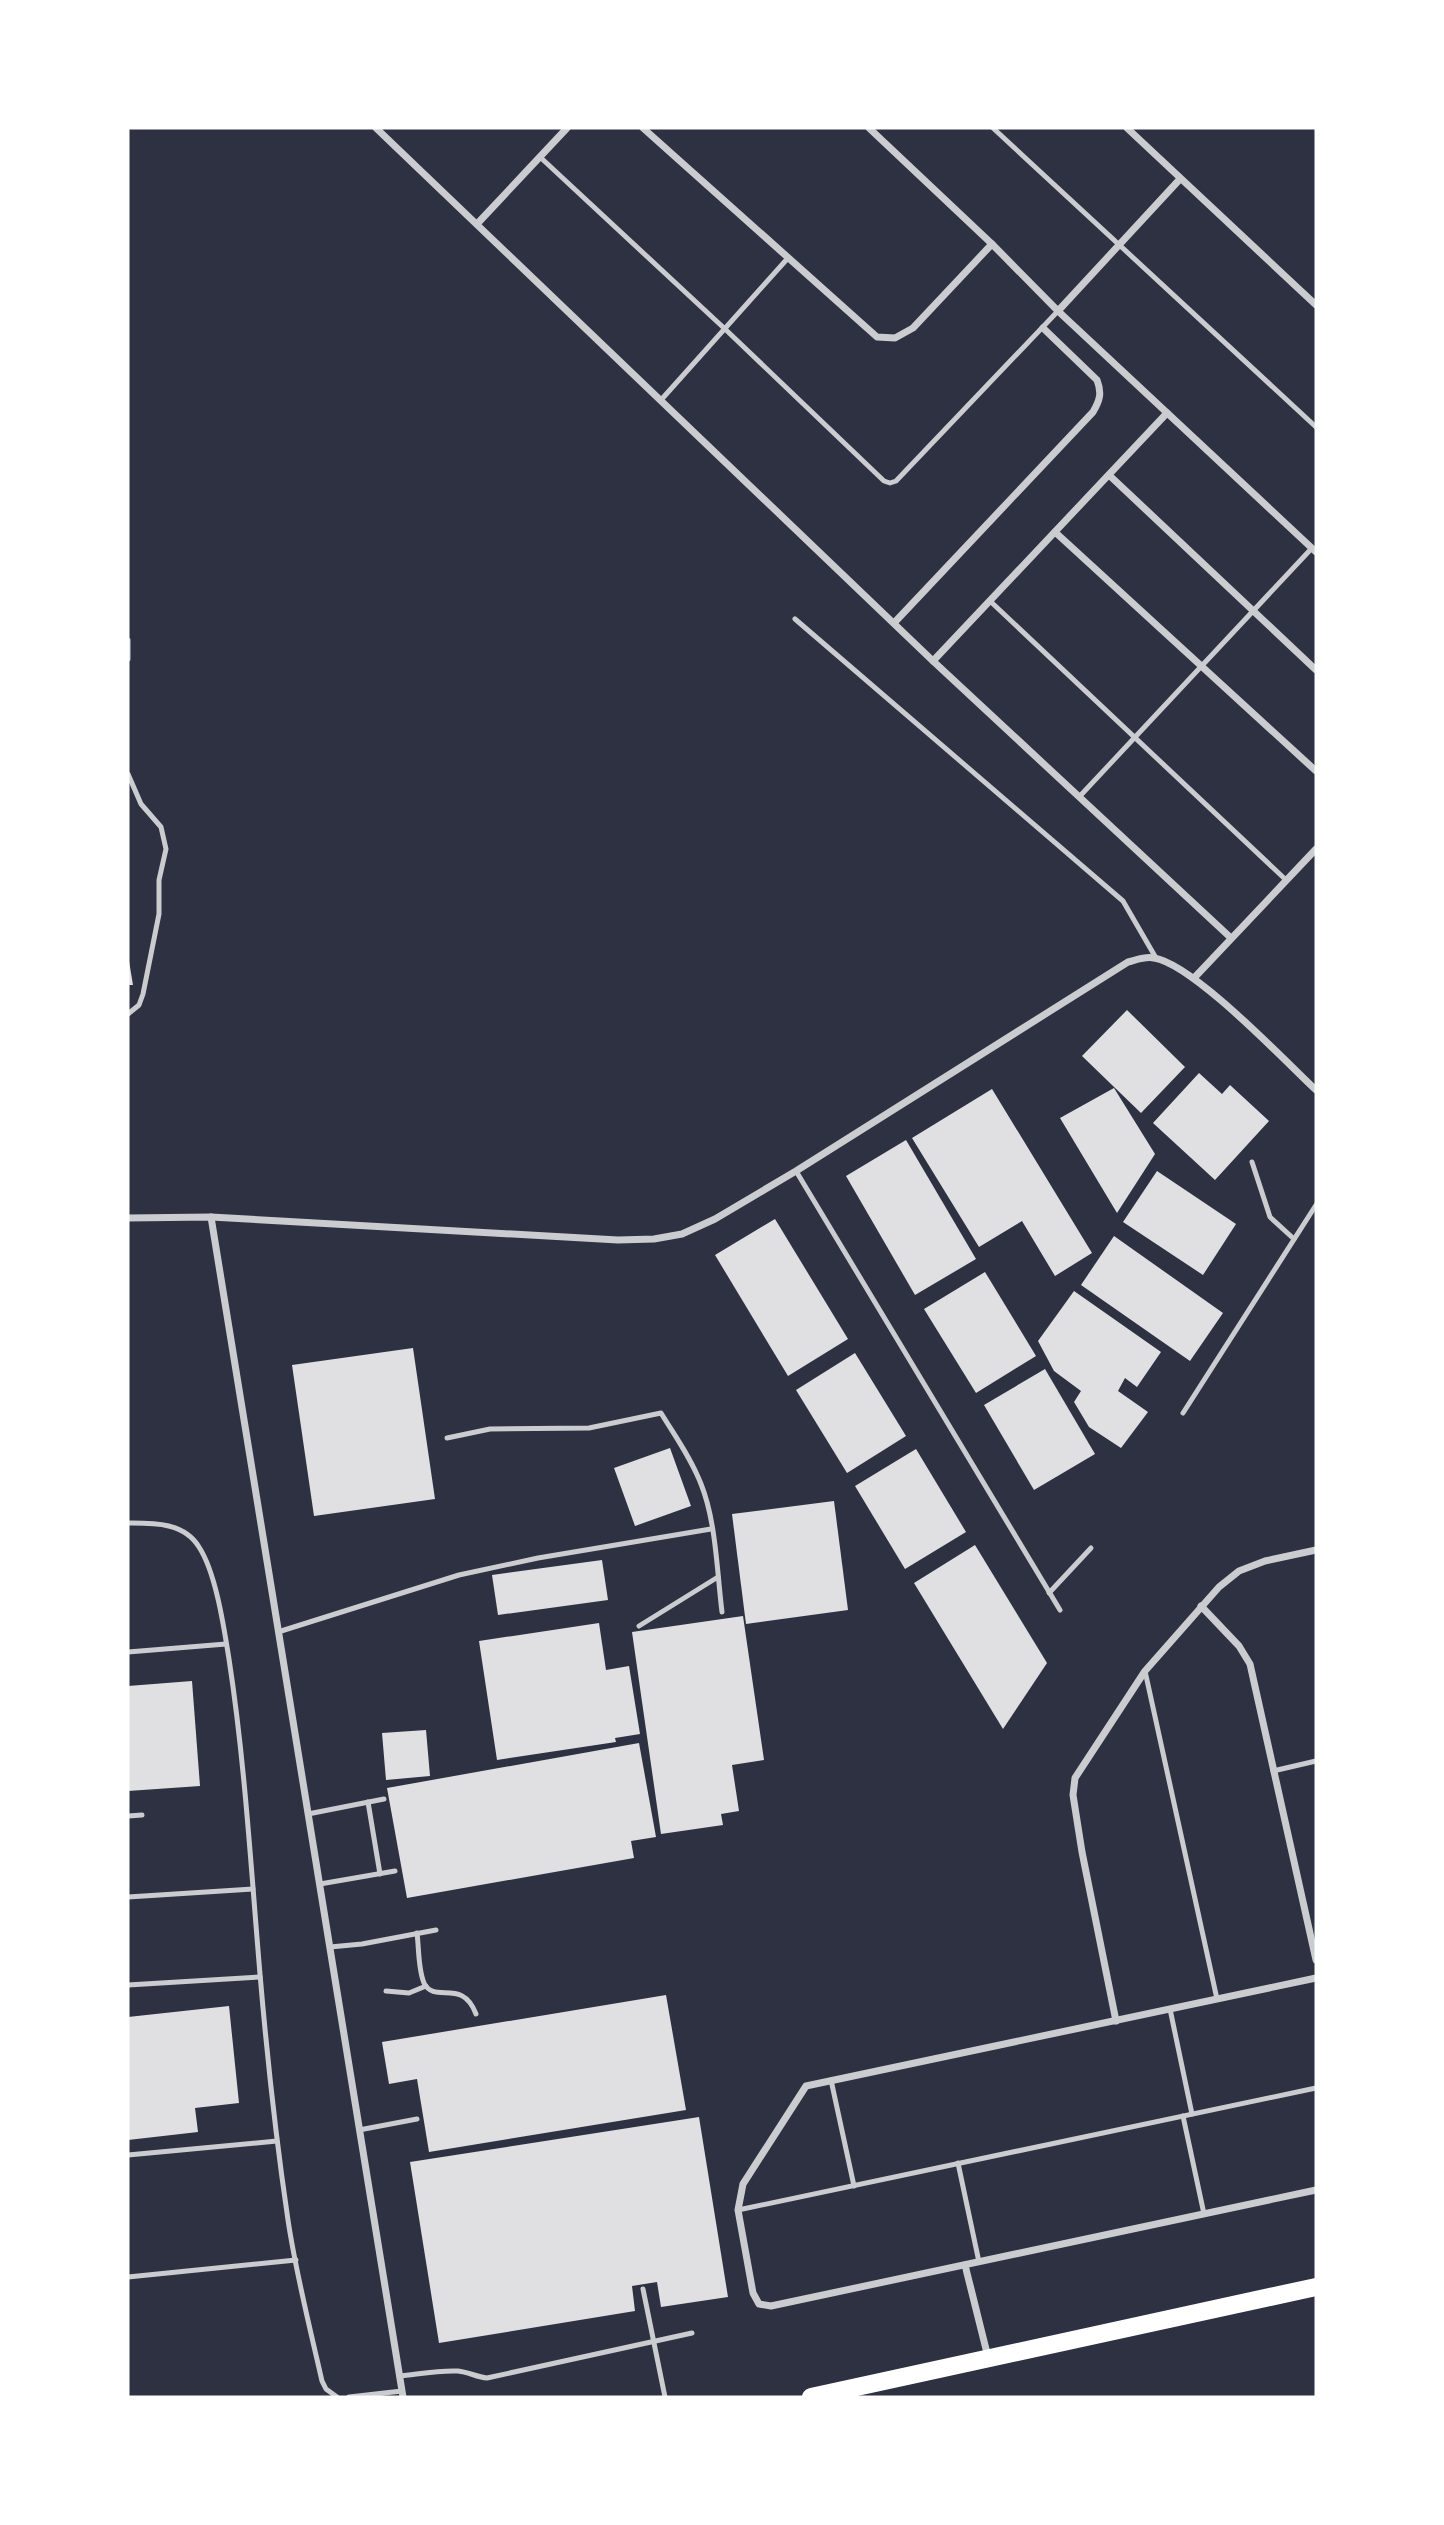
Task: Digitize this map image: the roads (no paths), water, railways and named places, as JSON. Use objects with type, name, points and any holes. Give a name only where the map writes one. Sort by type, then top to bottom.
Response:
[{"type":"main road","points":[[811,2397],[1316,2287]]},
{"type":"street","points":[[376,128],[933,661],[1231,938]]},
{"type":"street","points":[[477,224],[567,128]]},
{"type":"street","points":[[643,128],[877,337],[895,338],[913,328],[992,244]]},
{"type":"street","points":[[869,128],[992,244],[1058,311],[1314,550]]},
{"type":"street","points":[[1127,128],[1316,305]]},
{"type":"street","points":[[1058,311],[1180,179]]},
{"type":"street","points":[[894,623],[1093,412],[1100,401],[1101,390],[1097,380],[1043,328]]},
{"type":"street","points":[[933,661],[1167,413]]},
{"type":"street","points":[[1109,475],[1316,670]]},
{"type":"street","points":[[1055,532],[1316,771]]},
{"type":"street","points":[[1195,977],[1316,849]]},
{"type":"street","points":[[128,1218],[211,1217],[618,1240],[654,1239],[682,1234],[715,1219],[796,1171],[1128,962],[1156,958],[1195,977],[1316,1090]]},
{"type":"street","points":[[211,1217],[402,2394]]},
{"type":"street","points":[[1116,2021],[1082,1852],[1073,1789],[1078,1773],[1145,1671],[1201,1606],[1239,1571],[1265,1561],[1316,1550]]},
{"type":"street","points":[[1201,1606],[1239,1646],[1250,1664],[1316,1960]]},
{"type":"street","points":[[1316,1978],[806,2086],[743,2184],[738,2210],[755,2299],[765,2306],[1316,2190]]},
{"type":"street","points":[[965,2265],[988,2357]]},
{"type":"lane","points":[[993,128],[1316,427]]},
{"type":"lane","points":[[540,157],[884,481],[890,483],[896,481],[1058,311]]},
{"type":"lane","points":[[661,400],[788,258]]},
{"type":"lane","points":[[1080,796],[1253,611],[1314,550]]},
{"type":"lane","points":[[990,601],[1286,880]]},
{"type":"lane","points":[[794,619],[1123,901],[1156,958]]},
{"type":"lane","points":[[128,640],[128,659]]},
{"type":"lane","points":[[128,774],[138,798],[161,827],[166,849],[159,880],[159,914],[143,994],[139,1004],[128,1014]]},
{"type":"lane","points":[[1252,1162],[1270,1217],[1294,1240]]},
{"type":"lane","points":[[796,1171],[1060,1611]]},
{"type":"lane","points":[[1183,1413],[1316,1205]]},
{"type":"lane","points":[[447,1438],[490,1429],[589,1427],[661,1413],[689,1457],[701,1484],[708,1507],[722,1612]]},
{"type":"lane","points":[[128,1522],[171,1526],[188,1535],[199,1546],[208,1568],[226,1644],[241,1740],[260,1976],[288,2223],[322,2381],[326,2389],[337,2397]]},
{"type":"lane","points":[[278,1632],[459,1575],[538,1558],[711,1529]]},
{"type":"lane","points":[[1049,1593],[1091,1548]]},
{"type":"lane","points":[[639,1626],[718,1577]]},
{"type":"lane","points":[[128,1652],[226,1644]]},
{"type":"lane","points":[[1145,1671],[1217,1999]]},
{"type":"lane","points":[[1272,1771],[1316,1761]]},
{"type":"lane","points":[[308,1814],[384,1799]]},
{"type":"lane","points":[[368,1802],[380,1874]]},
{"type":"lane","points":[[128,1816],[142,1815]]},
{"type":"lane","points":[[320,1884],[395,1871]]},
{"type":"lane","points":[[128,1897],[253,1889]]},
{"type":"lane","points":[[330,1947],[362,1944],[436,1930]]},
{"type":"lane","points":[[417,1933],[422,1978],[426,1986],[438,1993],[460,1994],[473,2005],[476,2014]]},
{"type":"lane","points":[[128,1985],[260,1976]]},
{"type":"lane","points":[[386,1991],[409,1993],[426,1986]]},
{"type":"lane","points":[[1170,2009],[1192,2114]]},
{"type":"lane","points":[[831,2080],[854,2186]]},
{"type":"lane","points":[[738,2210],[1316,2088]]},
{"type":"lane","points":[[1183,2116],[1203,2214]]},
{"type":"lane","points":[[359,2130],[417,2119]]},
{"type":"lane","points":[[128,2155],[278,2141]]},
{"type":"lane","points":[[958,2163],[979,2262]]},
{"type":"lane","points":[[128,2277],[296,2260]]},
{"type":"lane","points":[[643,2289],[665,2397]]},
{"type":"lane","points":[[399,2376],[461,2371],[474,2377],[487,2378],[692,2333]]},
{"type":"lane","points":[[349,2397],[402,2394]]}]
